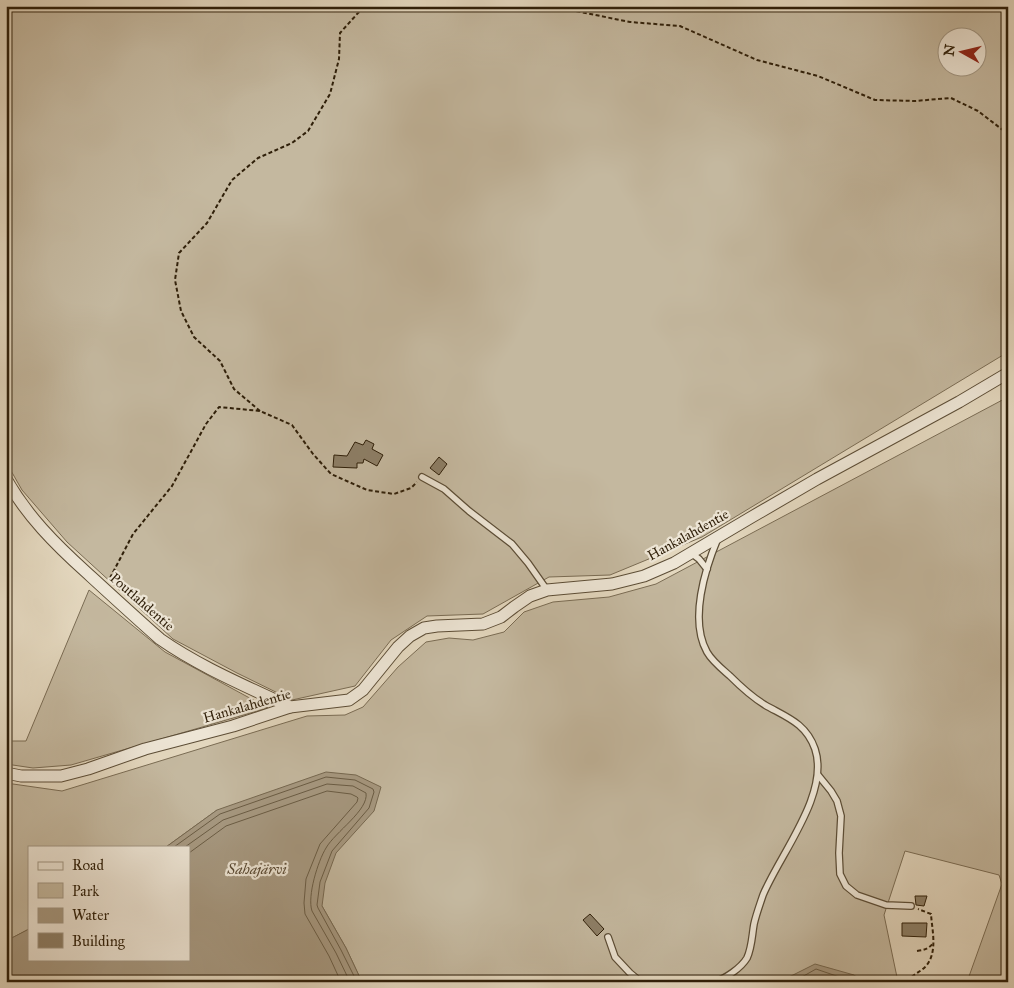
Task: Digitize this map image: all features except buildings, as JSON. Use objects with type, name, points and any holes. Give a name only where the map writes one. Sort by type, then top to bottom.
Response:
[{"type":"street","name":"Hankalahdentie","points":[[6,773],[21,776],[62,776],[145,749],[233,726],[290,707],[350,700],[363,690],[398,647],[410,636],[424,628],[483,624],[501,617],[530,596],[547,590],[612,584],[644,576],[674,563],[817,479],[959,402],[1008,372]]},
{"type":"street","name":"Poutlahdentie","points":[[6,479],[31,517],[48,536],[160,639],[179,652],[290,707]]},
{"type":"lane","points":[[422,476],[444,489],[512,544],[547,590]]},
{"type":"lane","points":[[714,982],[732,973],[746,959],[751,945],[754,923],[763,895],[803,818],[813,794],[818,774],[816,751],[802,726],[747,692],[715,663],[707,653],[700,638],[698,616],[703,581],[709,559],[719,536]]},
{"type":"lane","points":[[690,553],[699,559],[707,569]]},
{"type":"lane","points":[[818,774],[837,801],[841,816],[840,874],[846,886],[857,895],[886,905],[910,906]]},
{"type":"lane","points":[[608,936],[615,957],[641,982]]},
{"type":"path","points":[[367,6],[358,12],[340,33],[339,59],[330,94],[308,131],[292,143],[258,158],[232,180],[207,223],[179,253],[175,280],[181,311],[194,337],[220,361],[234,389],[260,411],[292,425],[313,454],[331,474],[367,490],[394,494],[411,488],[422,476]]},
{"type":"path","points":[[550,6],[630,22],[680,26],[756,60],[818,76],[875,100],[915,101],[952,98],[978,111],[1008,134]]},
{"type":"path","points":[[104,589],[133,534],[172,486],[206,424],[218,407],[260,411]]},
{"type":"path","points":[[908,982],[911,977],[922,970],[930,960],[933,952],[931,914],[910,906]]},
{"type":"path","points":[[917,951],[926,950],[933,944]]},
{"type":"green space","points":[[6,6],[1008,6],[1008,352],[702,537],[610,575],[549,577],[483,614],[427,616],[391,640],[355,686],[292,700],[173,639],[67,542],[22,490],[6,462]]},
{"type":"green space","points":[[1008,397],[1008,982],[967,982],[1002,884],[999,875],[905,851],[884,915],[898,982],[362,982],[346,948],[322,906],[217,810],[167,846],[28,846],[28,930],[6,941],[6,783],[62,791],[307,716],[345,715],[363,707],[398,667],[426,642],[449,638],[473,640],[504,632],[524,612],[553,602],[609,597],[656,584]]},
{"type":"green space","points":[[89,590],[165,652],[268,708],[71,765],[33,768],[6,764],[6,741],[26,741]]},
{"type":"water","name":"Sahajärvi","points":[[326,772],[356,775],[381,787],[374,811],[336,853],[325,883],[322,906],[346,948],[362,982],[6,982],[6,941],[28,930],[28,960],[190,960],[190,846],[167,846],[217,810]]},
{"type":"water","points":[[815,964],[854,975],[863,982],[788,982],[789,977]]}]
